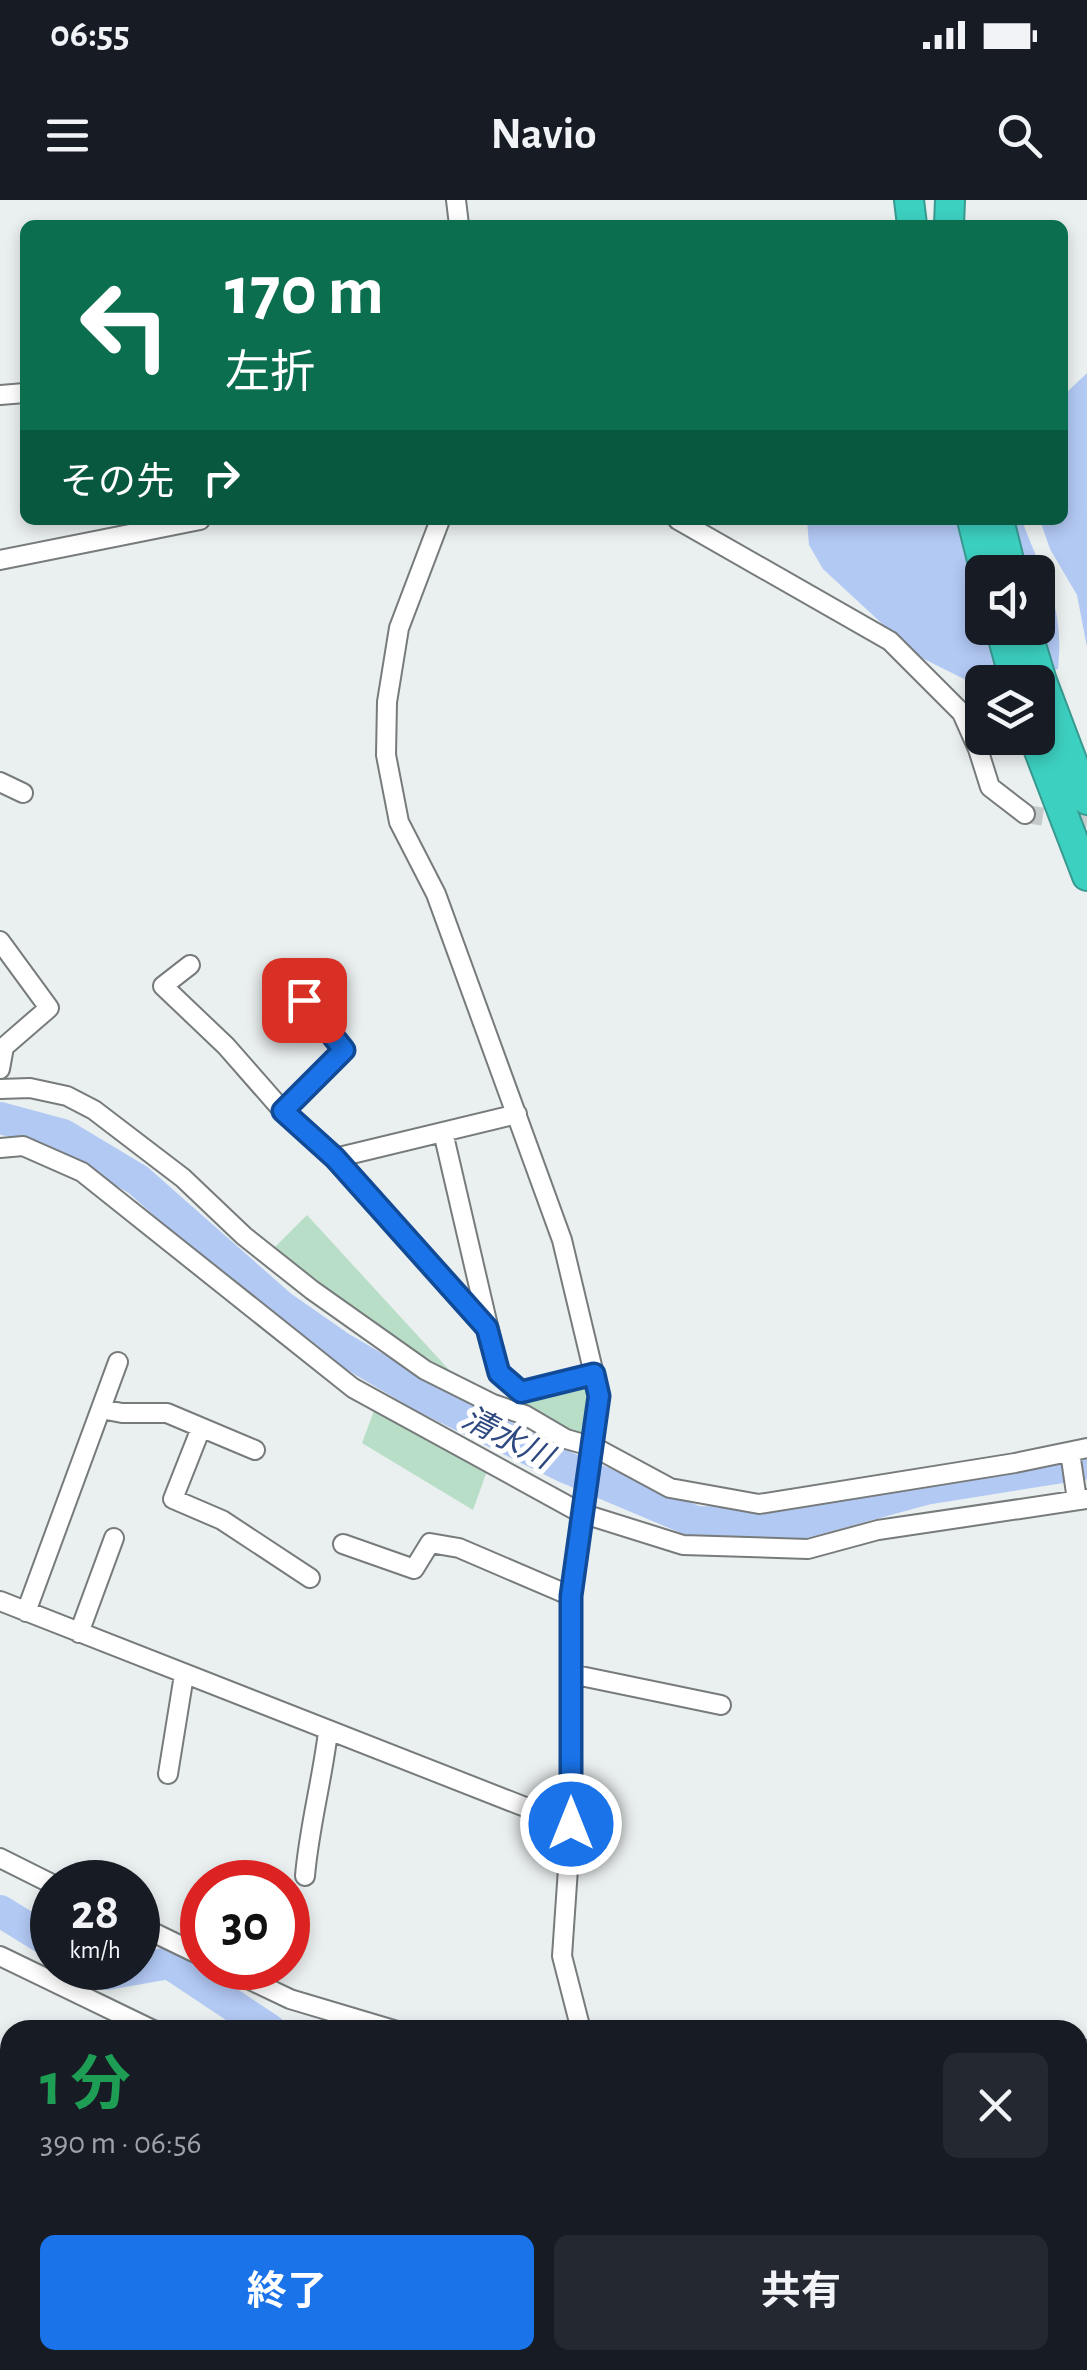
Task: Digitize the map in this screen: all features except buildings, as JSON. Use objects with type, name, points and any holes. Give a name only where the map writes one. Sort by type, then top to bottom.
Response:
[{"type":"highway","points":[[973,525],[980,555]]},
{"type":"highway","points":[[1000,525],[1008,555]]},
{"type":"highway","points":[[1055,735],[1087,800]]},
{"type":"highway","points":[[1041,755],[1087,876]]},
{"type":"street","points":[[0,560],[175,525]]},
{"type":"street","points":[[438,525],[399,628],[387,702],[386,755],[398,822],[436,894],[562,1240],[599,1396],[571,1596],[571,1824],[562,1956],[578,2020]]},
{"type":"street","points":[[687,525],[890,641],[962,713],[990,787],[1025,814]]},
{"type":"street","points":[[0,782],[23,793]]},
{"type":"street","points":[[0,941],[49,1008],[4,1047],[0,1070]]},
{"type":"street","points":[[190,965],[162,986],[226,1046],[283,1111],[335,1158],[487,1328]]},
{"type":"street","points":[[283,1111],[344,1050],[304,1000]]},
{"type":"street","points":[[0,1089],[30,1088],[67,1096],[94,1110],[183,1178],[271,1258],[394,1350],[476,1396],[525,1415],[566,1439],[594,1447],[670,1488],[759,1504],[1079,1450],[1082,1500],[878,1530],[808,1549],[683,1545],[581,1513],[353,1388],[82,1172],[22,1146],[0,1148]]},
{"type":"street","points":[[335,1158],[517,1114]]},
{"type":"street","points":[[443,1132],[499,1373],[521,1392],[594,1374]]},
{"type":"street","points":[[26,1612],[118,1362]]},
{"type":"street","points":[[101,1409],[167,1414],[255,1450]]},
{"type":"street","points":[[201,1428],[173,1499],[222,1520],[310,1578]]},
{"type":"street","points":[[79,1632],[114,1538]]},
{"type":"street","points":[[343,1544],[414,1570],[430,1542],[459,1548],[571,1596]]},
{"type":"street","points":[[0,1601],[571,1824]]},
{"type":"street","points":[[571,1674],[722,1704]]},
{"type":"street","points":[[168,1774],[184,1675]]},
{"type":"street","points":[[306,1860],[321,1790],[328,1732]]},
{"type":"street","points":[[0,1858],[30,1873]]},
{"type":"street","points":[[0,1956],[132,2020]]},
{"type":"street","points":[[271,1990],[360,2020]]},
{"type":"green space","points":[[307,1215],[452,1373],[372,1325],[274,1248]]},
{"type":"green space","points":[[584,1385],[589,1390],[588,1440],[566,1432],[521,1400]]},
{"type":"green space","points":[[375,1408],[487,1471],[473,1510],[362,1443]]},
{"type":"water","points":[[1087,373],[1087,647],[1077,595],[1050,549],[1042,525],[1068,525],[1068,391]]},
{"type":"water","points":[[807,525],[1024,525],[1036,555],[965,555],[965,645],[1055,645],[1055,608],[1058,669],[1055,665],[965,665],[965,680],[916,655],[823,569],[809,545]]},
{"type":"waterway","name":"清水川","points":[[0,1118],[63,1135],[138,1180],[282,1307],[421,1395],[563,1466],[696,1522],[801,1523],[925,1489],[1087,1463]]},
{"type":"waterway","points":[[0,1911],[30,1929]]},
{"type":"waterway","points":[[160,1965],[169,1963],[255,2020]]},
{"type":"tunnel","points":[[1025,814],[1087,823]]},
{"type":"route","points":[[304,1000],[344,1050],[283,1111],[335,1158],[487,1328],[499,1373],[521,1392],[594,1374],[599,1396],[594,1447],[571,1596],[571,1824]]}]
